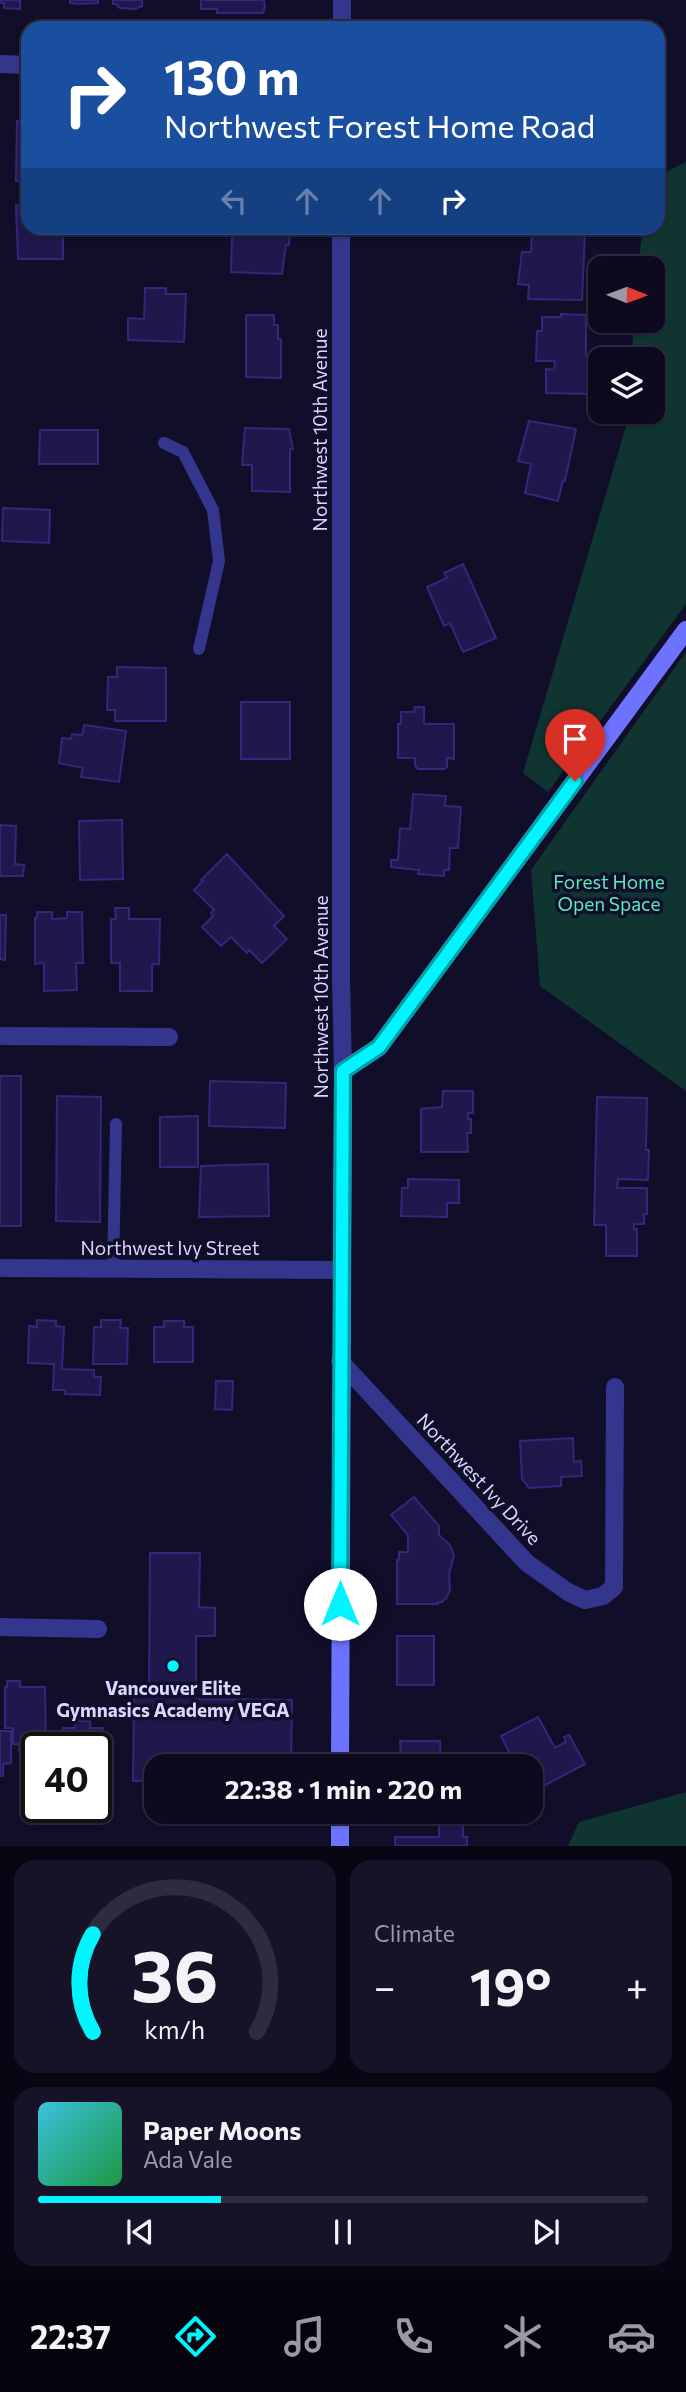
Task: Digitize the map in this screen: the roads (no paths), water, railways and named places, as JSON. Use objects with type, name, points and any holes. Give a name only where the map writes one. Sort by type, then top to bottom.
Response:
[{"type":"street","points":[[342,0],[342,21]]},
{"type":"street","points":[[0,64],[21,65]]},
{"type":"street","name":"Northwest 10th Avenue","points":[[340,1754],[340,1270],[343,1071],[341,235]]},
{"type":"street","points":[[343,1071],[379,1047],[686,630]]},
{"type":"street","points":[[0,1036],[169,1037]]},
{"type":"street","name":"Northwest Ivy Street","points":[[0,1268],[340,1270]]},
{"type":"street","name":"Northwest Ivy Drive","points":[[340,1361],[527,1563],[568,1592],[585,1600],[603,1596],[614,1587],[615,1387]]},
{"type":"street","points":[[0,1628],[98,1629]]},
{"type":"street","points":[[340,1824],[340,1846]]},
{"type":"lane","points":[[164,443],[183,452],[213,510],[219,562],[199,649]]},
{"type":"lane","points":[[113,1269],[116,1124]]},
{"type":"place","name":"Vancouver Elite Gymnasics Academy VEGA","points":[[173,1666]]},
{"type":"park label","name":"Forest Home Open Space","points":[[609,893]]}]
